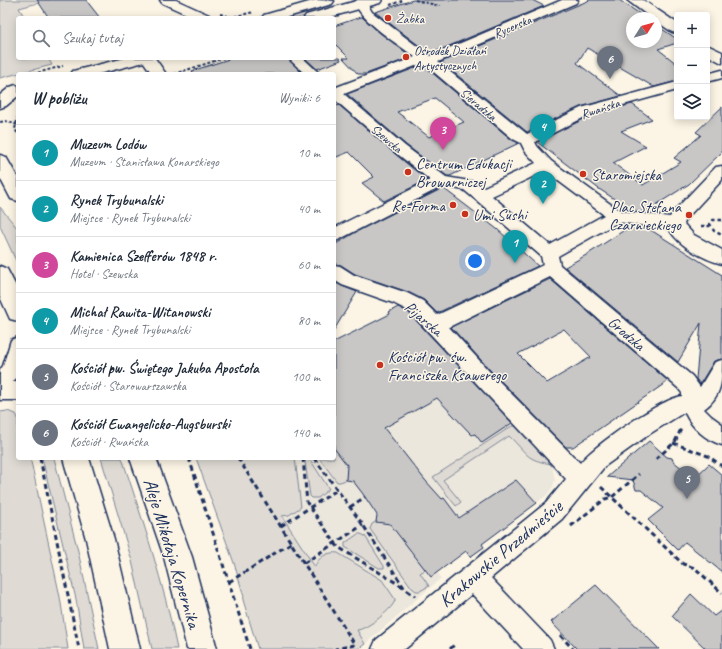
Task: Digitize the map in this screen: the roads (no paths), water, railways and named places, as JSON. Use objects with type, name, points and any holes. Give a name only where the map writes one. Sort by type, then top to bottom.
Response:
[{"type":"street","points":[[166,0],[201,16]]},
{"type":"street","points":[[277,16],[330,0]]},
{"type":"street","points":[[317,16],[360,2],[375,0]]},
{"type":"street","name":"Rycerska","points":[[336,94],[427,60],[572,0]]},
{"type":"street","points":[[634,0],[674,27]]},
{"type":"street","name":"Sieradzka","points":[[360,2],[368,15],[427,60],[518,136],[527,140]]},
{"type":"street","points":[[710,51],[722,58]]},
{"type":"street","points":[[87,72],[135,60]]},
{"type":"street","points":[[149,60],[158,72]]},
{"type":"street","points":[[297,60],[311,72]]},
{"type":"street","points":[[710,77],[722,74]]},
{"type":"street","name":"Rwańska","points":[[527,140],[586,111],[674,87]]},
{"type":"street","points":[[0,103],[11,91]]},
{"type":"street","name":"Szewska","points":[[336,95],[400,149],[441,181]]},
{"type":"street","points":[[527,140],[530,148],[546,164],[616,216],[676,224]]},
{"type":"street","points":[[0,161],[16,191]]},
{"type":"street","points":[[481,195],[546,164]]},
{"type":"street","points":[[722,171],[680,215],[676,224],[680,231],[689,238],[722,258]]},
{"type":"street","points":[[336,235],[366,218],[441,181]]},
{"type":"street","name":"Grodzka","points":[[441,181],[469,186],[481,195],[551,261],[685,382],[692,391],[691,403],[693,412],[700,421],[722,436]]},
{"type":"street","points":[[435,325],[551,261],[616,216]]},
{"type":"street","name":"Pijarska","points":[[336,272],[348,280],[410,302],[425,314],[482,377],[580,478]]},
{"type":"street","points":[[0,274],[16,309]]},
{"type":"street","points":[[0,385],[12,369],[16,354]]},
{"type":"street","name":"Krakowskie Przedmieście","points":[[385,649],[554,511],[570,494],[580,478],[597,459],[643,426],[679,405],[698,402],[709,392],[722,368]]},
{"type":"street","points":[[0,390],[16,391]]},
{"type":"street","points":[[77,460],[100,539],[125,649]]},
{"type":"street","name":"Aleje Mikołaja Kopernika","points":[[144,460],[178,557],[202,649]]},
{"type":"street","points":[[474,576],[549,640]]},
{"type":"place","name":"Żabka","points":[[388,18]]},
{"type":"place","name":"Ośrodek Działań Artystycznych","points":[[406,57]]},
{"type":"place","name":"Kościół Ewangelicko-Augsburski","points":[[610,79]]},
{"type":"place","name":"Michał Rawita-Witanowski","points":[[543,147]]},
{"type":"place","name":"Kamienica Szefferów 1848 r.","points":[[443,150]]},
{"type":"place","name":"Centrum Edukacji Browarniczej","points":[[408,172]]},
{"type":"place","name":"Staromiejska","points":[[583,174]]},
{"type":"place","name":"Rynek Trybunalski","points":[[543,204]]},
{"type":"place","name":"Re-Forma","points":[[453,205]]},
{"type":"place","name":"Umi Sushi","points":[[465,214]]},
{"type":"place","name":"Plac Stefana Czarnieckiego","points":[[689,215]]},
{"type":"place","name":"Muzeum Lodów","points":[[515,263]]},
{"type":"place","name":"Kościół pw. św. Franciszka Ksawerego","points":[[380,365]]},
{"type":"place","name":"Kościół pw. Świętego Jakuba Apostoła","points":[[687,499]]}]
